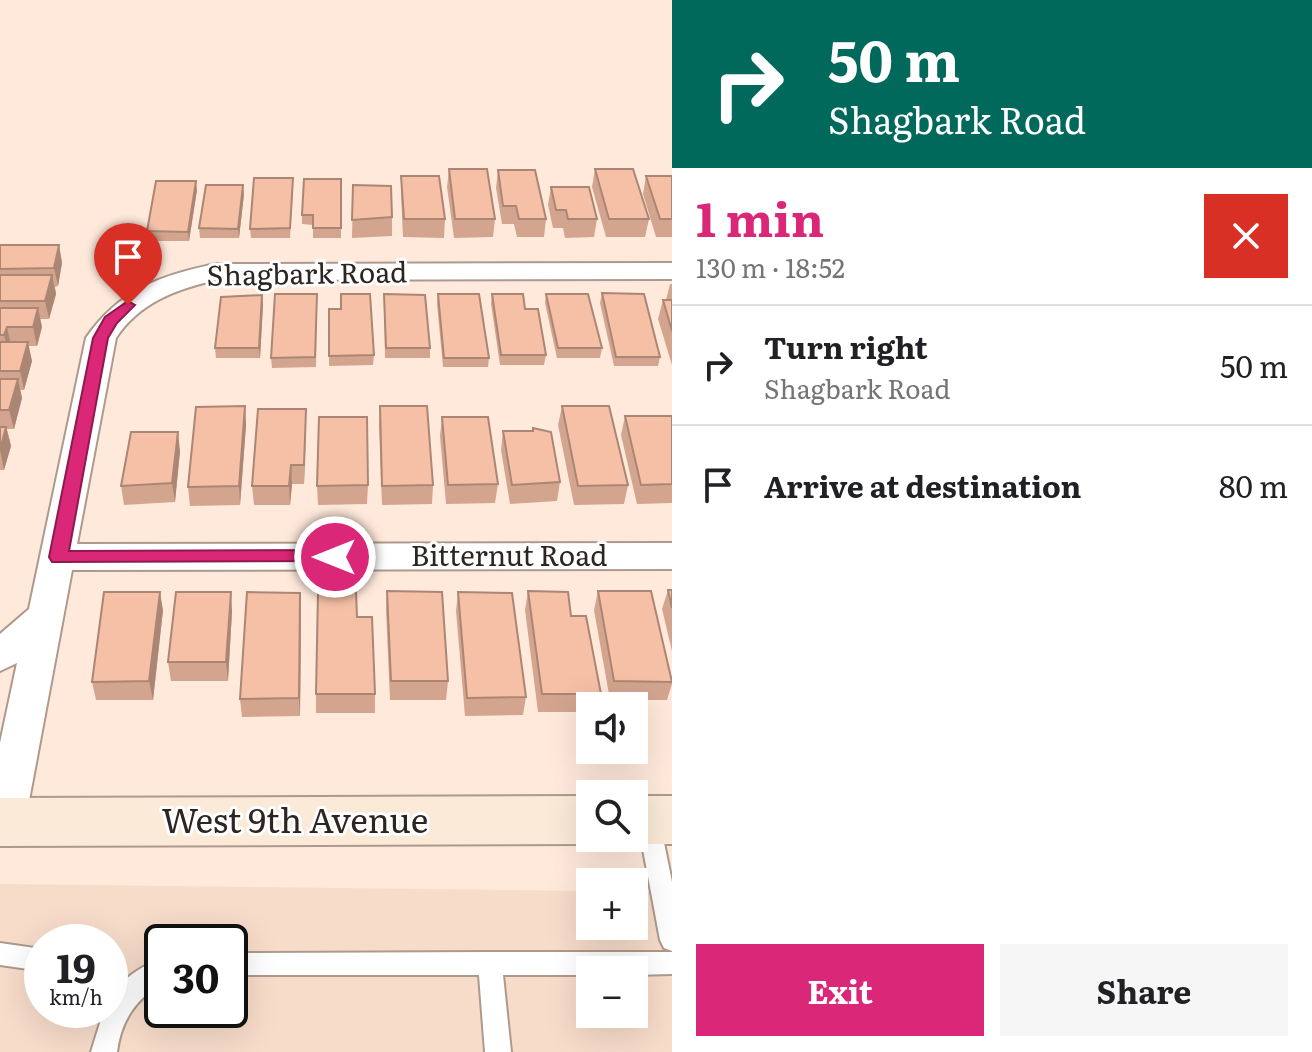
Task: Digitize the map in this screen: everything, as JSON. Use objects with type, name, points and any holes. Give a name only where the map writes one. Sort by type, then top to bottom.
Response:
[{"type":"street","name":"Shagbark Road","points":[[2,822],[13,714],[47,614],[101,338],[111,320],[150,292],[180,279],[216,272],[672,271]]},
{"type":"street","name":"Bitternut Road","points":[[58,557],[672,556]]},
{"type":"street","points":[[0,656],[47,614]]},
{"type":"street","name":"West 9th Avenue","points":[[2,822],[576,820]]},
{"type":"lane","points":[[652,820],[672,940]]},
{"type":"lane","points":[[0,954],[24,957]]},
{"type":"lane","points":[[490,963],[498,1052]]},
{"type":"lane","points":[[248,964],[672,963]]},
{"type":"lane","points":[[104,1052],[107,1028]]},
{"type":"shaded area","points":[[0,884],[576,891],[576,940],[648,940],[648,891],[672,891],[672,1052],[0,1052]]},
{"type":"building","points":[[449,169],[487,169],[495,219],[455,219]]},
{"type":"building","points":[[595,169],[633,169],[649,219],[609,219]]},
{"type":"building","points":[[498,170],[535,170],[546,219],[519,219],[516,206],[503,206]]},
{"type":"building","points":[[401,176],[439,176],[445,219],[404,219]]},
{"type":"building","points":[[646,176],[672,176],[672,219],[660,219]]},
{"type":"building","points":[[254,178],[293,178],[290,228],[250,229]]},
{"type":"building","points":[[304,179],[341,179],[341,228],[313,228],[313,215],[302,215]]},
{"type":"building","points":[[156,181],[196,181],[188,232],[147,231]]},
{"type":"building","points":[[206,185],[243,185],[238,229],[199,228]]},
{"type":"building","points":[[353,185],[391,186],[392,217],[352,220]]},
{"type":"building","points":[[551,187],[589,187],[597,219],[568,219],[566,210],[556,210]]},
{"type":"building","points":[[0,245],[59,245],[54,268],[0,269]]},
{"type":"building","points":[[0,275],[52,275],[45,301],[0,301]]},
{"type":"building","points":[[602,293],[644,294],[660,357],[616,357]]},
{"type":"building","points":[[275,294],[317,294],[315,357],[271,358]]},
{"type":"building","points":[[341,294],[370,294],[374,355],[329,356],[329,309],[341,309]]},
{"type":"building","points":[[384,294],[425,295],[430,348],[386,348]]},
{"type":"building","points":[[438,294],[479,294],[489,358],[444,358]]},
{"type":"building","points":[[492,294],[523,294],[525,309],[538,309],[546,355],[501,355]]},
{"type":"building","points":[[546,294],[588,294],[602,348],[558,348]]},
{"type":"building","points":[[262,295],[259,348],[215,348],[221,297]]},
{"type":"building","points":[[663,300],[672,300],[672,331]]},
{"type":"building","points":[[0,308],[38,308],[33,327],[7,327],[4,335],[0,335]]},
{"type":"building","points":[[0,342],[28,342],[20,371],[0,371]]},
{"type":"building","points":[[0,379],[18,379],[9,410],[0,410]]},
{"type":"building","points":[[245,406],[239,486],[188,487],[196,407]]},
{"type":"building","points":[[380,406],[427,406],[433,485],[382,486]]},
{"type":"building","points":[[562,406],[609,406],[628,485],[578,486]]},
{"type":"building","points":[[258,409],[306,409],[304,465],[291,465],[289,486],[252,486]]},
{"type":"building","points":[[625,416],[672,416],[672,484],[641,485]]},
{"type":"building","points":[[319,417],[367,417],[368,485],[317,486]]},
{"type":"building","points":[[442,417],[488,417],[498,484],[448,485]]},
{"type":"building","points":[[0,427],[6,427],[0,450]]},
{"type":"building","points":[[533,428],[551,432],[560,482],[512,485],[503,431],[533,431]]},
{"type":"building","points":[[131,432],[178,432],[172,483],[121,486]]},
{"type":"building","points":[[387,591],[442,592],[448,681],[391,681]]},
{"type":"building","points":[[528,591],[568,592],[571,616],[586,616],[601,692],[542,694]]},
{"type":"building","points":[[598,591],[651,591],[672,682],[614,681]]},
{"type":"building","points":[[104,592],[160,592],[149,681],[92,682]]},
{"type":"building","points":[[176,592],[231,592],[226,662],[168,662]]},
{"type":"building","points":[[247,592],[300,593],[299,698],[240,699]]},
{"type":"building","points":[[318,592],[356,592],[357,617],[372,617],[375,694],[316,694]]},
{"type":"building","points":[[458,592],[512,593],[526,697],[467,698]]},
{"type":"route","points":[[128,305],[111,320],[101,338],[58,557],[335,557]]}]
